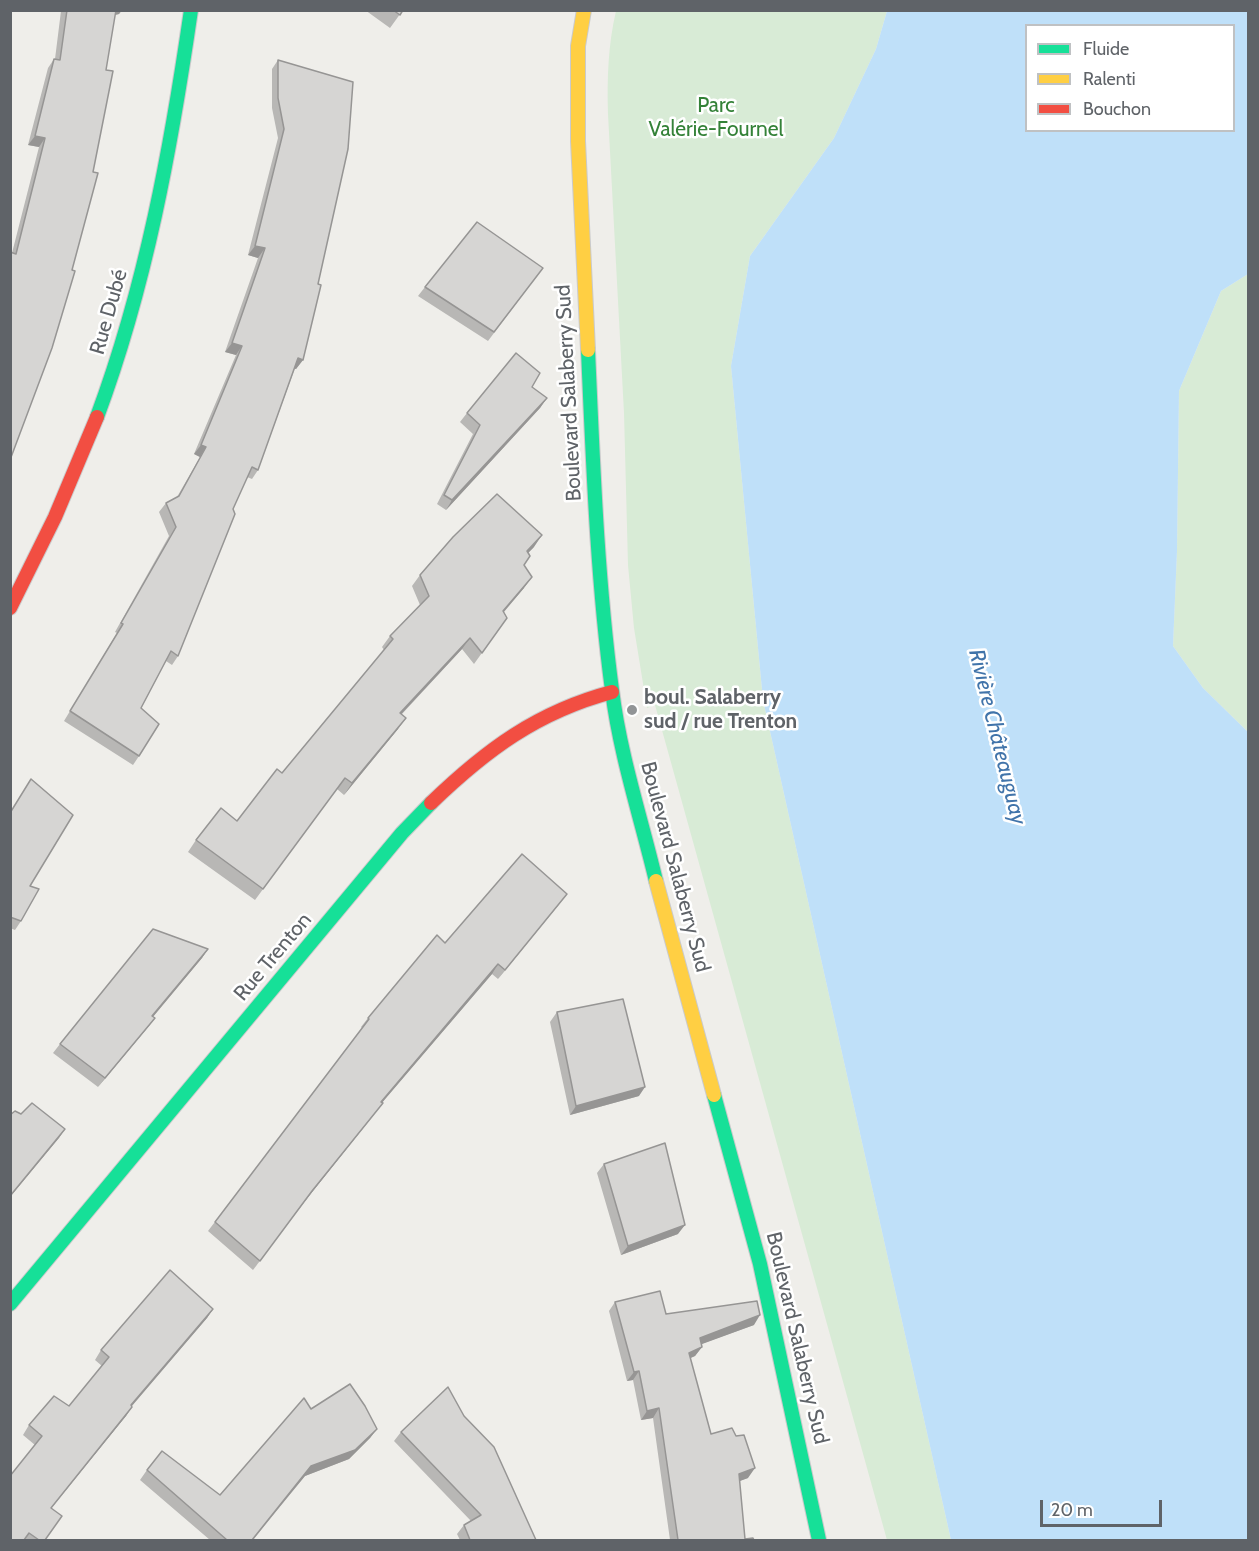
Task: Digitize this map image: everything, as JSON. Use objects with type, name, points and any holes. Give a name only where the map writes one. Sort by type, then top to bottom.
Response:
[{"type":"street","name":"Rue Dubé","points":[[10,609],[71,482],[118,358],[158,206],[178,99],[191,10]]},
{"type":"street","name":"Boulevard Salaberry Sud","points":[[584,10],[578,46],[578,141],[597,543],[612,692],[625,756],[659,892],[760,1264],[819,1540]]},
{"type":"street","name":"Rue Trenton","points":[[10,1304],[402,833],[432,801],[454,780],[525,727],[545,715],[612,692]]},
{"type":"green space","name":"Parc Valérie-Fournel","points":[[616,11],[887,11],[876,49],[834,138],[750,256],[731,366],[763,700],[951,1540],[887,1540],[655,705],[647,708],[634,628],[628,565],[624,413],[608,114],[609,62]]},
{"type":"green space","points":[[1248,274],[1248,732],[1203,688],[1173,646],[1179,391],[1221,291]]},
{"type":"water","name":"Rivière Châteauguay","points":[[887,11],[1248,11],[1248,274],[1221,291],[1179,391],[1173,646],[1203,688],[1248,732],[1248,1540],[951,1540],[763,700],[731,366],[750,256],[834,138],[876,49]]},
{"type":"building","points":[[67,10],[116,10],[106,70],[113,71],[93,172],[98,173],[72,270],[75,271],[52,348],[10,460],[10,252],[16,254],[45,138],[35,136],[54,59],[60,60]]},
{"type":"building","points":[[393,10],[403,10],[400,15]]},
{"type":"building","points":[[278,60],[353,82],[348,149],[318,284],[321,285],[303,360],[298,358],[258,470],[252,467],[233,509],[235,514],[178,656],[171,651],[141,708],[159,724],[139,756],[70,711],[123,624],[121,623],[176,527],[166,503],[179,496],[206,447],[201,445],[242,346],[232,343],[265,248],[255,246],[284,129],[278,98]]},
{"type":"building","points":[[477,222],[543,268],[494,332],[425,287]]},
{"type":"building","points":[[516,353],[540,373],[532,387],[547,398],[452,500],[444,495],[480,425],[467,413]]},
{"type":"building","points":[[497,494],[542,535],[527,551],[530,556],[524,565],[532,577],[503,611],[507,618],[482,653],[470,638],[400,713],[406,718],[352,783],[345,778],[263,889],[196,840],[221,808],[237,821],[277,769],[282,773],[393,639],[390,636],[429,596],[420,575],[453,537]]},
{"type":"building","points":[[31,779],[73,815],[30,886],[39,889],[21,921],[10,917],[10,813]]},
{"type":"building","points":[[522,854],[567,894],[505,970],[498,964],[381,1102],[383,1103],[312,1191],[260,1261],[215,1222],[368,1018],[437,935],[445,943]]},
{"type":"building","points":[[153,929],[208,949],[152,1016],[155,1018],[105,1078],[60,1044]]},
{"type":"building","points":[[623,999],[645,1087],[576,1106],[557,1012]]},
{"type":"building","points":[[32,1103],[65,1129],[10,1196],[10,1115],[15,1111],[21,1114]]},
{"type":"building","points":[[665,1143],[685,1225],[628,1246],[604,1164]]},
{"type":"building","points":[[170,1270],[213,1309],[131,1405],[132,1407],[51,1508],[62,1516],[45,1540],[39,1540],[29,1533],[24,1540],[10,1540],[10,1476],[42,1436],[29,1425],[54,1396],[69,1406],[109,1357],[101,1350]]},
{"type":"building","points":[[660,1291],[666,1314],[757,1301],[760,1315],[700,1338],[702,1347],[689,1353],[711,1434],[732,1428],[736,1436],[744,1435],[755,1468],[739,1474],[745,1539],[753,1538],[754,1540],[678,1540],[659,1408],[647,1411],[639,1371],[634,1372],[615,1302]]},
{"type":"building","points":[[350,1384],[377,1429],[355,1450],[311,1466],[252,1540],[227,1540],[147,1470],[162,1451],[220,1495],[304,1398],[311,1409]]},
{"type":"building","points":[[448,1387],[464,1416],[494,1447],[536,1540],[470,1540],[464,1525],[481,1515],[401,1432]]},
{"type":"traffic: fast","points":[[97,417],[130,317],[155,216],[175,113],[191,10]]},
{"type":"traffic: fast","points":[[588,350],[599,563],[612,690],[625,762],[656,881]]},
{"type":"traffic: fast","points":[[10,1304],[402,833],[431,803]]},
{"type":"traffic: fast","points":[[714,1095],[760,1264],[819,1540]]},
{"type":"traffic: slow","points":[[584,10],[578,46],[578,141],[588,350]]},
{"type":"traffic: slow","points":[[656,881],[714,1095]]},
{"type":"traffic: jam","points":[[10,608],[55,517],[97,417]]},
{"type":"traffic: jam","points":[[431,803],[472,766],[514,735],[560,710],[612,692]]},
{"type":"place","name":"boul. Salaberry sud / rue Trenton","points":[[632,710]]}]
